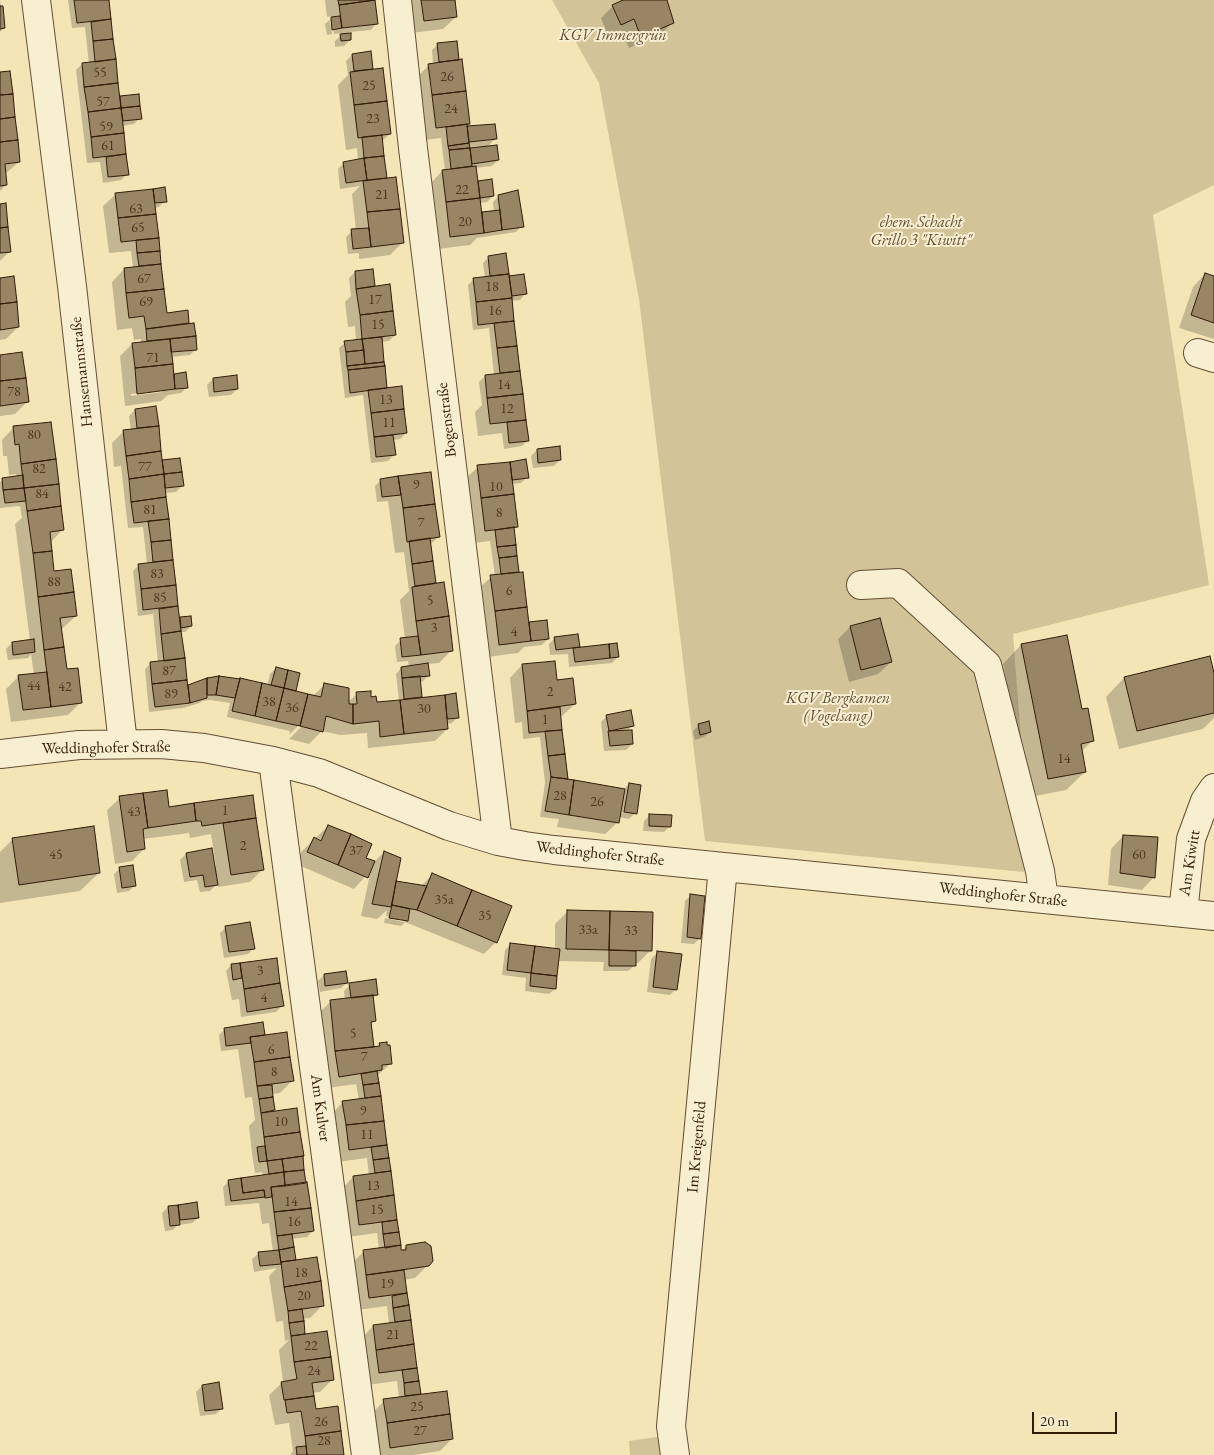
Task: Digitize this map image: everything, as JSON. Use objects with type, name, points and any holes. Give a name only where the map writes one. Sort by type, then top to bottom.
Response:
[{"type":"street","name":"Hansemannstraße","points":[[36,0],[72,286],[123,744]]},
{"type":"street","name":"Bogenstraße","points":[[397,0],[498,840]]},
{"type":"street","points":[[861,585],[898,583],[987,665],[1040,871],[1044,899]]},
{"type":"street","name":"Weddinghofer Straße","points":[[0,754],[79,745],[161,744],[204,748],[273,761],[319,773],[450,826],[498,840],[554,850],[1214,916]]},
{"type":"street","name":"Am Kulver","points":[[273,761],[366,1455]]},
{"type":"street","name":"Am Kiwitt","points":[[1183,913],[1191,839],[1205,801],[1214,788]]},
{"type":"street","name":"Im Kreigenfeld","points":[[674,1455],[671,1426],[723,867]]},
{"type":"green space","name":"ehem. Schacht Grillo 3 \"Kiwitt\"","points":[[552,0],[1214,0],[1214,185],[1153,215],[1209,585],[1013,634],[1023,767],[1024,872],[705,841],[639,299],[599,83]]},
{"type":"green space","points":[[663,1436],[666,1455],[630,1455],[629,1441]]},
{"type":"building","points":[[74,0],[109,0],[111,19],[77,23]]},
{"type":"building","points":[[338,0],[375,0],[339,5]]},
{"type":"building","points":[[375,0],[378,24],[342,28],[339,5]]},
{"type":"building","points":[[421,0],[455,0],[457,17],[424,21]]},
{"type":"building","points":[[623,0],[667,0],[674,23],[641,37],[634,19],[621,25],[612,5]]},
{"type":"building","points":[[0,6],[3,6],[5,28],[0,29]]},
{"type":"building","points":[[340,16],[342,28],[332,30],[331,17]]},
{"type":"building","points":[[111,19],[113,39],[93,41],[91,22]]},
{"type":"building","points":[[351,33],[351,40],[341,41],[340,34]]},
{"type":"building","points":[[113,39],[116,59],[95,62],[93,41]]},
{"type":"building","points":[[457,41],[459,60],[439,62],[437,43]]},
{"type":"building","points":[[371,51],[373,69],[354,71],[352,54]]},
{"type":"building","points":[[116,59],[118,83],[84,87],[82,63]]},
{"type":"building","points":[[462,59],[466,91],[432,95],[428,64]]},
{"type":"building","points":[[383,68],[387,101],[354,105],[350,72]]},
{"type":"building","points":[[10,71],[13,94],[0,95],[0,72]]},
{"type":"building","points":[[118,83],[121,108],[88,112],[84,87]]},
{"type":"building","points":[[466,91],[470,124],[436,128],[432,95]]},
{"type":"building","points":[[13,94],[15,117],[0,119],[0,95]]},
{"type":"building","points":[[139,94],[140,106],[121,108],[120,96]]},
{"type":"building","points":[[387,101],[391,134],[358,138],[354,105]]},
{"type":"building","points":[[140,106],[142,119],[123,121],[121,108]]},
{"type":"building","points":[[121,108],[124,133],[91,137],[88,112]]},
{"type":"building","points":[[15,117],[18,140],[0,142],[0,119]]},
{"type":"building","points":[[467,124],[469,143],[448,146],[446,127]]},
{"type":"building","points":[[495,124],[497,139],[469,142],[467,126]]},
{"type":"building","points":[[124,133],[126,154],[93,158],[91,137]]},
{"type":"building","points":[[382,135],[384,156],[364,158],[362,137]]},
{"type":"building","points":[[18,140],[20,162],[5,164],[7,185],[0,186],[0,142]]},
{"type":"building","points":[[469,143],[470,148],[449,150],[448,146]]},
{"type":"building","points":[[497,145],[499,160],[472,164],[470,148]]},
{"type":"building","points":[[470,148],[472,166],[451,169],[449,150]]},
{"type":"building","points":[[126,154],[129,175],[108,177],[106,157]]},
{"type":"building","points":[[384,156],[387,178],[367,180],[364,158]]},
{"type":"building","points":[[364,158],[367,180],[346,183],[343,162]]},
{"type":"building","points":[[476,166],[480,198],[446,202],[442,170]]},
{"type":"building","points":[[396,177],[400,209],[367,212],[363,181]]},
{"type":"building","points":[[492,179],[494,196],[480,198],[478,181]]},
{"type":"building","points":[[165,187],[167,202],[155,203],[153,189]]},
{"type":"building","points":[[153,189],[156,214],[118,218],[115,193]]},
{"type":"building","points":[[518,190],[524,227],[502,230],[498,195]]},
{"type":"building","points":[[480,198],[484,233],[450,237],[446,202]]},
{"type":"building","points":[[6,203],[8,227],[0,228],[0,204]]},
{"type":"building","points":[[400,209],[404,243],[371,247],[367,212]]},
{"type":"building","points":[[500,210],[502,230],[484,233],[482,212]]},
{"type":"building","points":[[156,214],[159,238],[121,242],[118,218]]},
{"type":"building","points":[[8,227],[11,252],[0,253],[0,228]]},
{"type":"building","points":[[369,228],[371,247],[353,249],[351,229]]},
{"type":"building","points":[[159,238],[160,251],[137,253],[136,240]]},
{"type":"building","points":[[160,251],[161,264],[139,266],[137,253]]},
{"type":"building","points":[[506,253],[509,274],[490,276],[488,256]]},
{"type":"building","points":[[161,264],[164,289],[126,293],[124,268]]},
{"type":"building","points":[[373,269],[375,286],[356,289],[355,271]]},
{"type":"building","points":[[1205,273],[1214,276],[1214,323],[1191,315]]},
{"type":"building","points":[[509,274],[512,298],[476,302],[473,278]]},
{"type":"building","points":[[524,274],[527,294],[512,296],[509,276]]},
{"type":"building","points":[[14,276],[17,302],[0,304],[0,278]]},
{"type":"building","points":[[390,284],[393,311],[360,315],[356,289]]},
{"type":"building","points":[[164,289],[167,313],[188,310],[189,323],[146,329],[144,316],[129,318],[126,293]]},
{"type":"building","points":[[512,298],[514,321],[478,325],[476,302]]},
{"type":"building","points":[[17,302],[19,327],[0,330],[0,304]]},
{"type":"building","points":[[393,311],[396,335],[362,339],[360,315]]},
{"type":"building","points":[[514,321],[517,346],[497,348],[494,323]]},
{"type":"building","points":[[194,323],[196,336],[147,341],[146,329]]},
{"type":"building","points":[[196,336],[197,350],[171,352],[170,339]]},
{"type":"building","points":[[382,337],[384,362],[365,364],[362,339]]},
{"type":"building","points":[[170,339],[173,364],[135,368],[132,343]]},
{"type":"building","points":[[362,339],[364,350],[346,352],[344,341]]},
{"type":"building","points":[[517,346],[520,371],[500,373],[497,348]]},
{"type":"building","points":[[364,350],[365,364],[347,366],[346,352]]},
{"type":"building","points":[[22,352],[26,378],[0,381],[0,355]]},
{"type":"building","points":[[384,362],[385,366],[348,370],[347,366]]},
{"type":"building","points":[[173,364],[175,389],[137,394],[135,368]]},
{"type":"building","points":[[385,366],[387,388],[350,393],[348,370]]},
{"type":"building","points":[[520,371],[523,394],[487,398],[485,375]]},
{"type":"building","points":[[186,372],[188,388],[175,389],[174,374]]},
{"type":"building","points":[[237,375],[238,389],[214,392],[213,378]]},
{"type":"building","points":[[26,378],[29,402],[0,406],[0,381]]},
{"type":"building","points":[[402,386],[404,409],[371,413],[368,390]]},
{"type":"building","points":[[523,394],[526,420],[490,424],[487,398]]},
{"type":"building","points":[[156,406],[159,426],[137,428],[135,409]]},
{"type":"building","points":[[404,409],[407,433],[374,437],[371,413]]},
{"type":"building","points":[[526,420],[529,441],[509,443],[507,422]]},
{"type":"building","points":[[51,422],[56,459],[21,464],[19,444],[15,445],[13,426]]},
{"type":"building","points":[[159,426],[161,451],[126,456],[123,430]]},
{"type":"building","points":[[393,435],[396,455],[376,457],[374,437]]},
{"type":"building","points":[[560,446],[561,460],[538,463],[537,449]]},
{"type":"building","points":[[161,451],[164,474],[129,479],[126,456]]},
{"type":"building","points":[[180,458],[182,472],[164,474],[162,460]]},
{"type":"building","points":[[56,459],[59,484],[24,488],[21,464]]},
{"type":"building","points":[[526,459],[529,478],[512,480],[510,462]]},
{"type":"building","points":[[510,462],[514,494],[481,498],[477,465]]},
{"type":"building","points":[[182,472],[184,486],[165,488],[164,474]]},
{"type":"building","points":[[431,472],[435,504],[403,508],[398,476]]},
{"type":"building","points":[[164,474],[166,497],[131,502],[129,479]]},
{"type":"building","points":[[23,475],[24,488],[3,490],[2,478]]},
{"type":"building","points":[[398,476],[401,495],[382,497],[380,479]]},
{"type":"building","points":[[59,484],[61,506],[27,511],[24,488]]},
{"type":"building","points":[[24,488],[26,501],[5,503],[3,490]]},
{"type":"building","points":[[514,494],[518,527],[485,531],[481,498]]},
{"type":"building","points":[[166,497],[169,519],[134,523],[131,502]]},
{"type":"building","points":[[435,504],[440,537],[407,542],[403,508]]},
{"type":"building","points":[[61,506],[64,530],[50,532],[52,551],[33,553],[27,511]]},
{"type":"building","points":[[169,519],[171,540],[151,542],[148,521]]},
{"type":"building","points":[[514,527],[516,545],[497,547],[495,530]]},
{"type":"building","points":[[430,538],[433,561],[412,564],[409,541]]},
{"type":"building","points":[[171,540],[173,560],[153,562],[151,542]]},
{"type":"building","points":[[516,545],[517,556],[499,558],[497,547]]},
{"type":"building","points":[[52,551],[54,571],[71,569],[74,592],[38,597],[33,553]]},
{"type":"building","points":[[517,556],[519,572],[501,574],[499,558]]},
{"type":"building","points":[[173,560],[176,585],[141,589],[138,564]]},
{"type":"building","points":[[433,561],[436,583],[415,586],[412,564]]},
{"type":"building","points":[[523,572],[527,607],[495,611],[490,575]]},
{"type":"building","points":[[444,582],[449,616],[416,621],[412,587]]},
{"type":"building","points":[[176,585],[178,606],[143,610],[141,589]]},
{"type":"building","points":[[74,592],[77,616],[60,618],[64,647],[44,650],[38,597]]},
{"type":"building","points":[[178,606],[181,631],[161,634],[159,609]]},
{"type":"building","points":[[527,607],[531,641],[499,645],[495,611]]},
{"type":"building","points":[[191,616],[192,626],[181,628],[180,617]]},
{"type":"building","points":[[449,616],[453,651],[421,655],[416,621]]},
{"type":"building","points":[[880,618],[892,662],[861,670],[850,626]]},
{"type":"building","points":[[547,620],[549,639],[531,641],[529,622]]},
{"type":"building","points":[[181,631],[185,658],[164,661],[161,634]]},
{"type":"building","points":[[578,634],[580,647],[556,650],[554,637]]},
{"type":"building","points":[[1067,635],[1082,709],[1088,708],[1094,741],[1081,744],[1086,772],[1048,779],[1021,644]]},
{"type":"building","points":[[418,636],[421,655],[402,657],[400,638]]},
{"type":"building","points":[[34,639],[35,652],[13,655],[12,642]]},
{"type":"building","points":[[617,643],[619,657],[610,658],[609,644]]},
{"type":"building","points":[[609,644],[610,658],[575,662],[573,648]]},
{"type":"building","points":[[64,647],[67,669],[78,668],[82,703],[51,707],[44,650]]},
{"type":"building","points":[[1210,656],[1214,673],[1214,713],[1137,731],[1124,677]]},
{"type":"building","points":[[185,658],[187,680],[152,684],[150,662]]},
{"type":"building","points":[[555,661],[557,680],[573,678],[576,704],[527,711],[522,664]]},
{"type":"building","points":[[428,663],[430,676],[402,678],[401,667]]},
{"type":"building","points":[[276,667],[288,670],[284,688],[271,685]]},
{"type":"building","points":[[288,670],[300,673],[296,691],[284,688]]},
{"type":"building","points":[[47,672],[51,707],[23,710],[18,675]]},
{"type":"building","points":[[219,676],[240,679],[235,698],[216,695]]},
{"type":"building","points":[[219,676],[216,695],[207,695],[207,678]]},
{"type":"building","points":[[420,676],[422,697],[404,699],[402,678]]},
{"type":"building","points":[[207,678],[207,698],[190,703],[188,685]]},
{"type":"building","points":[[240,678],[262,683],[255,716],[232,711]]},
{"type":"building","points":[[187,680],[190,703],[155,707],[152,684]]},
{"type":"building","points":[[262,683],[284,688],[276,721],[255,716]]},
{"type":"building","points":[[324,683],[349,688],[349,704],[353,704],[353,724],[326,716],[323,732],[300,726],[308,694],[321,697]]},
{"type":"building","points":[[284,688],[308,694],[300,726],[276,721]]},
{"type":"building","points":[[371,691],[371,697],[376,696],[377,702],[400,700],[404,734],[380,737],[379,721],[353,724],[353,704],[357,704],[356,692]]},
{"type":"building","points":[[456,693],[459,718],[447,719],[445,695]]},
{"type":"building","points":[[445,695],[448,729],[404,734],[400,700]]},
{"type":"building","points":[[560,707],[562,730],[529,733],[527,711]]},
{"type":"building","points":[[631,710],[634,726],[609,731],[606,715]]},
{"type":"building","points":[[709,721],[711,732],[700,735],[698,724]]},
{"type":"building","points":[[562,730],[565,754],[548,756],[545,731]]},
{"type":"building","points":[[632,730],[633,744],[610,746],[608,731]]},
{"type":"building","points":[[565,754],[568,779],[551,777],[548,756]]},
{"type":"building","points":[[551,777],[574,780],[569,815],[545,811]]},
{"type":"building","points":[[574,780],[625,789],[619,823],[569,815]]},
{"type":"building","points":[[629,783],[641,785],[637,814],[624,812]]},
{"type":"building","points":[[167,790],[169,807],[194,803],[196,821],[148,828],[143,793]]},
{"type":"building","points":[[143,793],[148,828],[143,829],[145,849],[127,852],[119,796]]},
{"type":"building","points":[[253,795],[256,818],[202,826],[201,821],[196,821],[194,803]]},
{"type":"building","points":[[649,814],[672,815],[671,827],[649,826]]},
{"type":"building","points":[[256,818],[264,870],[231,875],[223,823]]},
{"type":"building","points":[[328,825],[351,834],[338,865],[307,852],[314,837],[321,841]]},
{"type":"building","points":[[94,826],[100,873],[19,885],[12,838]]},
{"type":"building","points":[[351,834],[372,844],[366,858],[375,861],[368,878],[338,865]]},
{"type":"building","points":[[1123,835],[1158,837],[1155,878],[1120,873]]},
{"type":"building","points":[[212,848],[218,885],[205,887],[203,875],[190,877],[186,853]]},
{"type":"building","points":[[384,851],[401,858],[391,907],[372,904]]},
{"type":"building","points":[[133,865],[136,886],[122,888],[119,867]]},
{"type":"building","points":[[432,873],[472,890],[457,926],[417,910]]},
{"type":"building","points":[[396,881],[427,886],[417,910],[392,905]]},
{"type":"building","points":[[472,890],[512,906],[497,943],[457,926]]},
{"type":"building","points":[[690,894],[705,896],[701,939],[687,937]]},
{"type":"building","points":[[392,905],[410,909],[408,921],[389,918]]},
{"type":"building","points":[[567,910],[610,911],[609,950],[566,949]]},
{"type":"building","points":[[610,911],[653,912],[652,951],[609,950]]},
{"type":"building","points":[[250,922],[255,949],[229,952],[225,926]]},
{"type":"building","points":[[510,943],[535,946],[531,973],[507,970]]},
{"type":"building","points":[[535,946],[560,949],[557,976],[531,973]]},
{"type":"building","points":[[609,950],[636,951],[636,966],[609,966]]},
{"type":"building","points":[[657,951],[682,954],[677,990],[653,987]]},
{"type":"building","points":[[277,958],[280,983],[244,989],[240,963]]},
{"type":"building","points":[[240,963],[242,978],[233,980],[231,964]]},
{"type":"building","points":[[346,971],[348,983],[325,986],[324,974]]},
{"type":"building","points":[[531,973],[557,976],[556,989],[530,986]]},
{"type":"building","points":[[376,979],[378,995],[351,998],[349,983]]},
{"type":"building","points":[[280,983],[284,1006],[247,1012],[244,989]]},
{"type":"building","points":[[373,995],[376,1021],[371,1022],[374,1047],[335,1051],[330,1000]]},
{"type":"building","points":[[263,1022],[265,1035],[250,1037],[251,1043],[226,1046],[224,1028]]},
{"type":"building","points":[[287,1032],[290,1057],[254,1062],[250,1037]]},
{"type":"building","points":[[387,1042],[387,1045],[390,1045],[392,1064],[382,1065],[382,1070],[339,1077],[335,1051],[380,1046],[379,1043]]},
{"type":"building","points":[[290,1057],[294,1081],[257,1086],[254,1062]]},
{"type":"building","points":[[377,1071],[379,1083],[363,1085],[361,1074]]},
{"type":"building","points":[[379,1083],[381,1096],[365,1098],[363,1085]]},
{"type":"building","points":[[272,1085],[273,1097],[259,1099],[257,1086]]},
{"type":"building","points":[[381,1096],[384,1121],[346,1125],[342,1101]]},
{"type":"building","points":[[273,1097],[275,1110],[261,1113],[259,1099]]},
{"type":"building","points":[[297,1108],[300,1132],[264,1137],[261,1113]]},
{"type":"building","points":[[384,1121],[387,1145],[349,1150],[346,1125]]},
{"type":"building","points":[[300,1132],[304,1156],[267,1161],[264,1137]]},
{"type":"building","points":[[387,1145],[389,1158],[373,1160],[371,1147]]},
{"type":"building","points":[[265,1146],[267,1161],[259,1162],[257,1147]]},
{"type":"building","points":[[303,1156],[304,1170],[284,1172],[282,1159]]},
{"type":"building","points":[[389,1158],[391,1171],[375,1173],[373,1160]]},
{"type":"building","points":[[282,1159],[284,1172],[269,1174],[267,1161]]},
{"type":"building","points":[[304,1170],[306,1183],[285,1186],[284,1172]]},
{"type":"building","points":[[391,1171],[394,1195],[356,1201],[353,1176]]},
{"type":"building","points":[[284,1172],[285,1186],[271,1187],[272,1197],[265,1198],[264,1190],[243,1193],[241,1178]]},
{"type":"building","points":[[241,1178],[243,1193],[264,1190],[265,1197],[231,1201],[228,1180]]},
{"type":"building","points":[[307,1182],[311,1208],[274,1212],[271,1187]]},
{"type":"building","points":[[394,1195],[397,1220],[359,1225],[356,1201]]},
{"type":"building","points":[[197,1202],[199,1218],[180,1220],[178,1205]]},
{"type":"building","points":[[178,1205],[180,1225],[170,1226],[168,1206]]},
{"type":"building","points":[[311,1208],[314,1231],[277,1236],[274,1212]]},
{"type":"building","points":[[397,1220],[399,1232],[383,1234],[382,1222]]},
{"type":"building","points":[[399,1232],[401,1245],[385,1248],[383,1234]]},
{"type":"building","points":[[292,1234],[294,1247],[279,1250],[277,1236]]},
{"type":"building","points":[[425,1242],[431,1246],[433,1261],[429,1266],[366,1275],[363,1250],[401,1245],[401,1250],[406,1250],[406,1245]]},
{"type":"building","points":[[294,1247],[296,1260],[281,1262],[279,1250]]},
{"type":"building","points":[[279,1250],[281,1264],[260,1266],[258,1252]]},
{"type":"building","points":[[317,1257],[321,1281],[284,1287],[281,1262]]},
{"type":"building","points":[[404,1270],[407,1293],[369,1298],[366,1275]]},
{"type":"building","points":[[321,1281],[324,1306],[288,1311],[284,1287]]},
{"type":"building","points":[[407,1293],[409,1305],[393,1308],[392,1296]]},
{"type":"building","points":[[409,1305],[411,1320],[395,1322],[393,1308]]},
{"type":"building","points":[[302,1309],[304,1321],[289,1323],[288,1311]]},
{"type":"building","points":[[411,1320],[414,1344],[376,1350],[373,1325]]},
{"type":"building","points":[[304,1321],[305,1334],[291,1336],[289,1323]]},
{"type":"building","points":[[327,1331],[331,1357],[294,1362],[291,1336]]},
{"type":"building","points":[[414,1344],[417,1368],[379,1373],[376,1350]]},
{"type":"building","points":[[331,1357],[334,1380],[312,1383],[314,1396],[284,1400],[281,1382],[297,1379],[294,1362]]},
{"type":"building","points":[[417,1368],[419,1381],[404,1383],[402,1370]]},
{"type":"building","points":[[419,1381],[421,1394],[405,1396],[404,1383]]},
{"type":"building","points":[[219,1382],[223,1409],[205,1411],[202,1385]]},
{"type":"building","points":[[447,1391],[450,1414],[387,1423],[383,1399]]},
{"type":"building","points":[[314,1396],[316,1409],[338,1406],[341,1431],[305,1436],[301,1411],[287,1413],[285,1400]]},
{"type":"building","points":[[450,1414],[453,1439],[390,1448],[387,1423]]},
{"type":"building","points":[[341,1431],[344,1455],[307,1455],[305,1436]]},
{"type":"building","points":[[306,1446],[307,1455],[297,1455],[296,1447]]},
{"type":"park label","name":"KGV Immergrün","points":[[613,36]]},
{"type":"park label","name":"KGV Bergkamen (Vogelsang)","points":[[838,708]]}]
